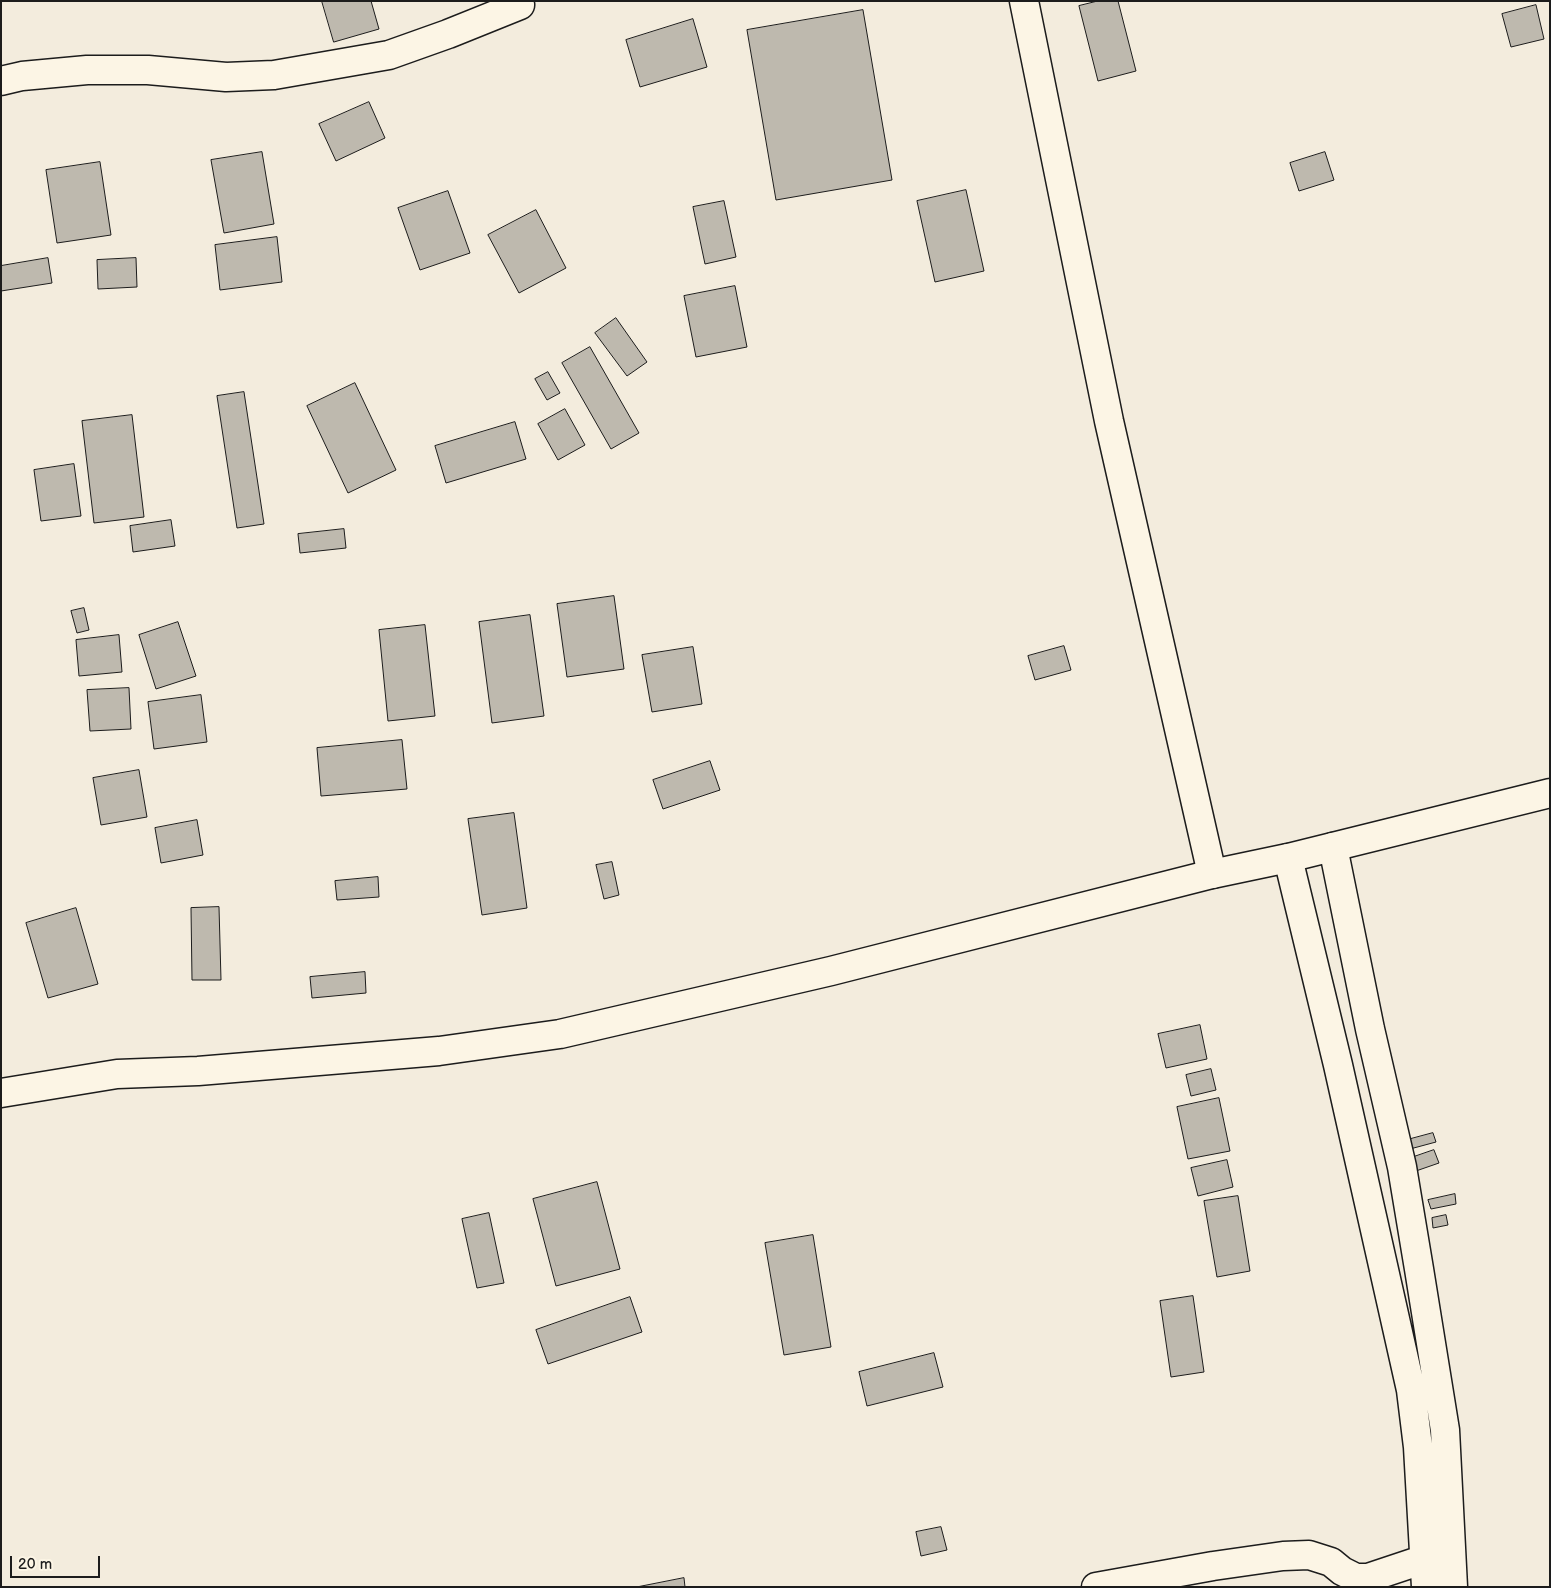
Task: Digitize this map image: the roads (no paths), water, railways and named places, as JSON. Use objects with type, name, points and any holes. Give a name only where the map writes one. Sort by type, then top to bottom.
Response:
[{"type":"street","points":[[1024,1],[1109,422],[1212,874]]},
{"type":"street","points":[[1,81],[22,76],[87,70],[148,70],[226,77],[274,75],[389,55],[520,5]]},
{"type":"street","points":[[1,1092],[117,1074],[198,1071],[420,1053],[560,1034],[831,971],[1212,874],[1288,858],[1550,793]]},
{"type":"street","points":[[1334,846],[1370,1029],[1402,1167],[1419,1269],[1444,1430],[1453,1587]]},
{"type":"street","points":[[1288,858],[1340,1074],[1411,1390],[1418,1447],[1426,1587]]},
{"type":"street","points":[[1096,1587],[1204,1567],[1283,1556],[1310,1555],[1331,1562],[1356,1578],[1368,1578],[1425,1559]]}]
